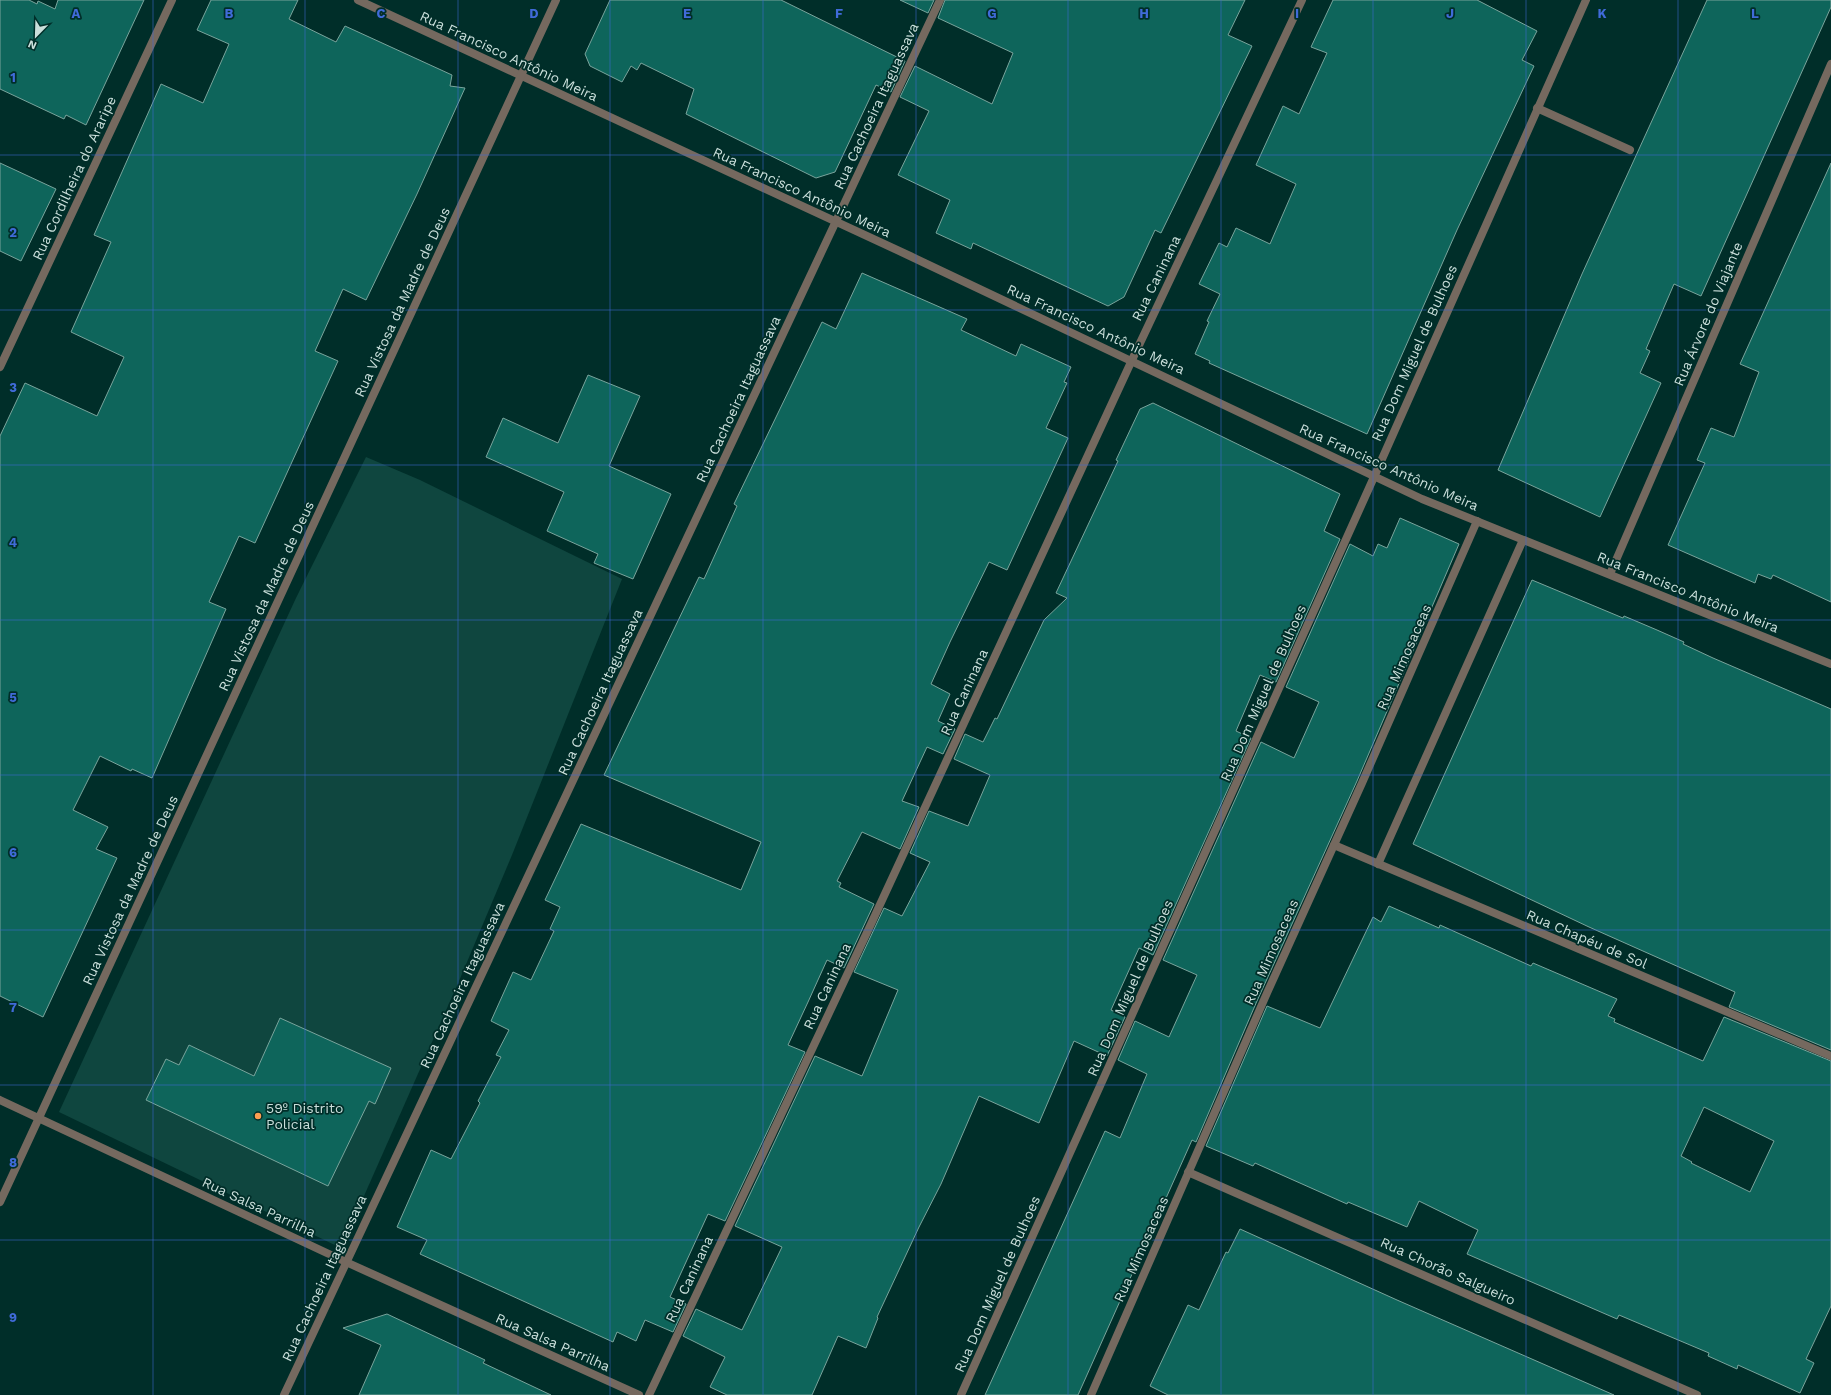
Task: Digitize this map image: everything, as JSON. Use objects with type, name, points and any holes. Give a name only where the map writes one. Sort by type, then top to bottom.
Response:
[{"type":"street","name":"Rua Cordilheira do Araripe","points":[[0,367],[172,0]]},
{"type":"street","name":"Rua Francisco Antônio Meira","points":[[358,0],[1132,360],[1374,477],[1523,540],[1831,664]]},
{"type":"street","name":"Rua Vistosa da Madre de Deus","points":[[0,1202],[556,0]]},
{"type":"street","name":"Rua Cachoeira Itaguassava","points":[[284,1395],[940,0]]},
{"type":"street","name":"Rua Caninana","points":[[649,1395],[871,924],[1132,360],[1302,0]]},
{"type":"street","name":"Rua Dom Miguel de Bulhoes","points":[[961,1395],[1374,477],[1586,0]]},
{"type":"street","name":"Rua Árvore do Viajante","points":[[1610,574],[1831,64]]},
{"type":"street","points":[[1537,108],[1630,150]]},
{"type":"street","name":"Rua Mimosaceas","points":[[1091,1395],[1188,1172],[1477,521]]},
{"type":"street","points":[[1378,864],[1523,540]]},
{"type":"street","name":"Rua Chapéu de Sol","points":[[1334,845],[1831,1056]]},
{"type":"street","name":"Rua Salsa Parrilha","points":[[0,1100],[346,1262],[639,1395]]},
{"type":"street","name":"Rua Chorão Salgueiro","points":[[1188,1172],[1697,1395]]},
{"type":"green space","points":[[366,457],[420,480],[622,579],[512,855],[459,981],[341,1248],[59,1112],[296,598]]},
{"type":"building","points":[[0,0],[29,0],[37,4],[38,1],[55,9],[58,0],[144,0],[86,125],[66,115],[64,119],[0,89]]},
{"type":"building","points":[[211,0],[298,0],[289,19],[336,42],[345,26],[452,75],[450,86],[465,88],[417,194],[366,300],[343,289],[315,351],[338,361],[255,543],[239,536],[209,602],[226,609],[152,778],[132,769],[131,771],[100,756],[73,810],[108,827],[96,849],[117,858],[43,1017],[0,996],[0,436],[25,383],[97,416],[124,357],[71,332],[111,242],[94,235],[161,84],[203,103],[229,44],[197,30]]},
{"type":"building","points":[[610,0],[781,0],[905,61],[891,92],[876,85],[835,172],[816,178],[686,114],[694,89],[641,63],[637,70],[631,66],[622,82],[590,66],[585,54]]},
{"type":"building","points":[[900,0],[934,0],[928,13]]},
{"type":"building","points":[[945,0],[1245,0],[1228,35],[1252,46],[1161,233],[1155,230],[1124,297],[1108,306],[973,243],[971,249],[936,233],[950,200],[898,175],[929,111],[900,97],[915,66],[992,104],[1013,53],[938,18]]},
{"type":"building","points":[[1333,0],[1477,0],[1537,31],[1522,60],[1534,66],[1457,230],[1367,434],[1209,363],[1210,361],[1195,354],[1209,322],[1207,321],[1220,294],[1199,284],[1219,243],[1227,247],[1236,228],[1270,244],[1296,184],[1256,165],[1283,106],[1299,114],[1327,53],[1311,47]]},
{"type":"building","points":[[1707,0],[1831,0],[1831,7],[1701,296],[1674,284],[1646,349],[1650,351],[1640,373],[1661,383],[1600,517],[1498,470],[1582,274]]},
{"type":"building","points":[[0,163],[56,189],[21,261],[0,251]]},
{"type":"building","points":[[1831,163],[1831,602],[1773,575],[1771,579],[1758,574],[1755,583],[1668,545],[1705,463],[1697,460],[1711,428],[1734,437],[1759,372],[1740,364]]},
{"type":"building","points":[[862,273],[967,319],[961,330],[1016,356],[1021,344],[1071,367],[1064,382],[1067,383],[1046,428],[1068,438],[1007,570],[989,562],[931,684],[950,694],[938,721],[955,729],[943,754],[927,747],[902,801],[919,807],[900,849],[862,832],[837,881],[841,883],[839,887],[874,904],[844,968],[827,960],[788,1045],[805,1052],[725,1221],[708,1214],[670,1297],[686,1304],[673,1332],[645,1320],[636,1341],[617,1332],[613,1342],[420,1254],[427,1240],[397,1227],[431,1150],[451,1159],[480,1103],[478,1101],[501,1057],[496,1055],[509,1030],[491,1021],[513,972],[531,980],[554,931],[550,929],[560,907],[545,900],[581,824],[741,890],[761,842],[604,775],[699,577],[704,579],[737,506],[734,504],[822,322],[836,329]]},
{"type":"building","points":[[588,375],[640,396],[609,466],[671,494],[633,579],[594,563],[598,554],[547,531],[564,492],[486,457],[503,418],[558,443]]},
{"type":"building","points":[[1153,403],[1340,494],[1324,531],[1340,539],[1276,682],[1260,675],[1236,731],[1251,738],[1153,955],[1139,948],[1111,1010],[1125,1017],[1107,1056],[1074,1041],[1039,1123],[979,1096],[941,1184],[877,1317],[878,1318],[866,1348],[838,1336],[812,1395],[727,1395],[710,1387],[725,1357],[683,1336],[696,1309],[742,1330],[782,1247],[735,1226],[815,1056],[862,1076],[898,990],[854,972],[884,908],[902,916],[930,862],[910,853],[929,811],[968,826],[990,775],[954,759],[965,734],[983,742],[995,718],[997,719],[1044,620],[1067,598],[1056,593],[1118,461],[1116,460],[1140,409]]},
{"type":"building","points":[[1400,518],[1459,544],[1357,781],[1257,1001],[1196,1142],[1192,1140],[1078,1395],[985,1395],[1105,1131],[1120,1138],[1147,1074],[1118,1060],[1135,1021],[1169,1037],[1197,975],[1163,960],[1261,742],[1294,758],[1319,702],[1286,687],[1350,544],[1373,556],[1378,544],[1387,548]]},
{"type":"building","points":[[1532,580],[1623,618],[1624,616],[1657,630],[1684,642],[1683,644],[1713,658],[1831,709],[1831,1050],[1729,1007],[1735,992],[1589,927],[1413,844]]},
{"type":"building","points":[[1389,906],[1439,928],[1440,925],[1531,966],[1533,963],[1617,999],[1608,1016],[1615,1019],[1614,1022],[1703,1061],[1724,1017],[1831,1061],[1831,1306],[1806,1359],[1814,1363],[1800,1393],[1738,1365],[1737,1369],[1708,1356],[1709,1353],[1619,1315],[1617,1319],[1467,1254],[1478,1230],[1419,1201],[1407,1227],[1348,1202],[1347,1204],[1255,1163],[1253,1166],[1206,1146],[1267,1006],[1320,1028],[1373,917],[1381,922]],"holes":[[[1704,1107],[1774,1141],[1750,1192],[1691,1163],[1692,1162],[1681,1156]]]},
{"type":"building","name":"59º Distrito Policial","points":[[280,1018],[391,1068],[375,1104],[369,1101],[328,1186],[146,1100],[166,1059],[179,1065],[189,1045],[254,1076]]},
{"type":"building","points":[[1240,1229],[1397,1300],[1614,1395],[1168,1395],[1150,1386],[1188,1305],[1199,1310],[1226,1252],[1228,1253]]},
{"type":"building","points":[[387,1314],[485,1360],[483,1363],[551,1395],[359,1395],[381,1345],[343,1328]]},
{"type":"place","name":"59º Distrito Policial","points":[[258,1116]]}]
